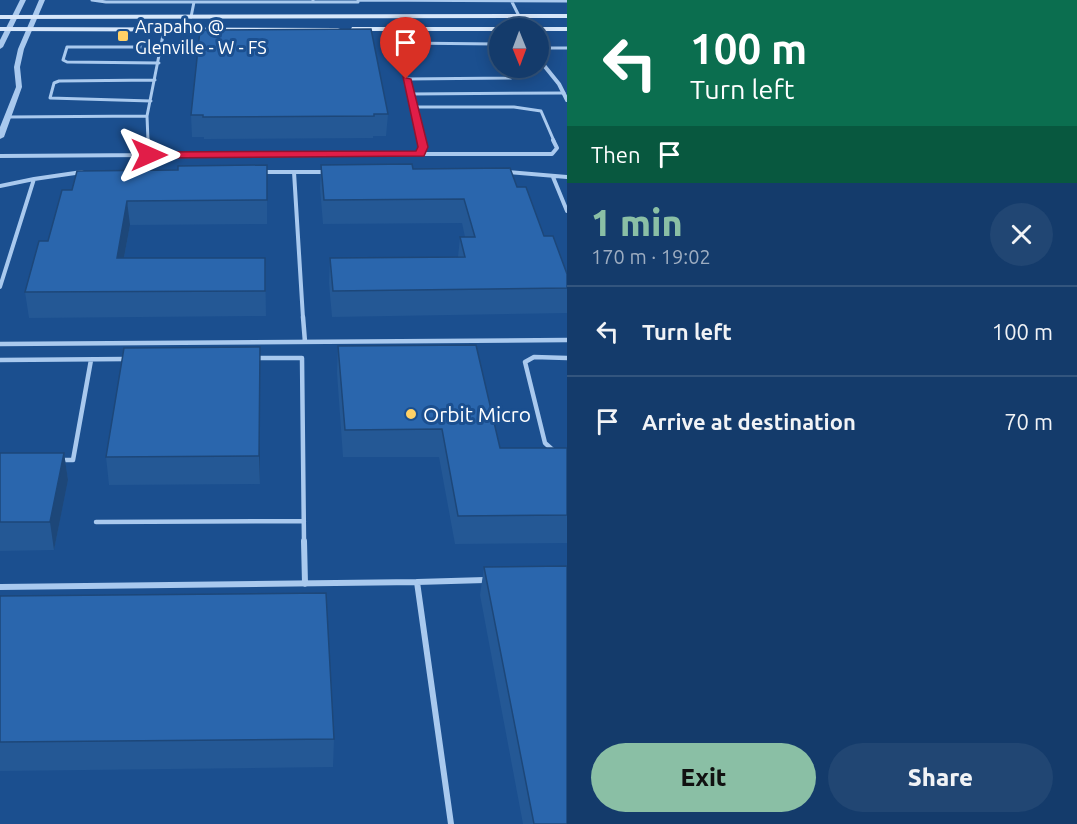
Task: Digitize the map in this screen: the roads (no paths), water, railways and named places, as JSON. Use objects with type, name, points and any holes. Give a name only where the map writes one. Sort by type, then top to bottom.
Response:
[{"type":"main road","points":[[0,17],[567,16]]},
{"type":"main road","points":[[4,29],[489,29]]},
{"type":"main road","points":[[549,29],[567,29]]},
{"type":"street","points":[[0,47],[4,29],[15,17],[23,0]]},
{"type":"street","points":[[0,137],[4,117],[19,87],[16,67],[42,0]]},
{"type":"street","points":[[549,73],[567,100]]},
{"type":"lane","points":[[92,0],[567,1]]},
{"type":"lane","points":[[191,17],[194,2]]},
{"type":"lane","points":[[512,2],[519,16]]},
{"type":"lane","points":[[401,29],[404,43],[399,50],[423,147],[420,154]]},
{"type":"lane","points":[[149,155],[147,116],[164,30]]},
{"type":"lane","points":[[404,43],[489,44]]},
{"type":"lane","points":[[159,63],[67,62],[63,60],[67,47],[162,47]]},
{"type":"lane","points":[[549,48],[567,48]]},
{"type":"lane","points":[[406,79],[511,78]]},
{"type":"lane","points":[[151,101],[50,98],[54,83],[58,81],[155,80]]},
{"type":"lane","points":[[410,94],[564,93]]},
{"type":"lane","points":[[0,156],[552,154],[557,148],[541,111],[514,107],[413,107]]},
{"type":"lane","points":[[4,117],[147,116]]},
{"type":"lane","points":[[0,186],[88,172]]},
{"type":"lane","points":[[260,172],[328,172]]},
{"type":"lane","points":[[294,172],[305,342]]},
{"type":"lane","points":[[501,172],[567,177]]},
{"type":"lane","points":[[553,177],[567,211]]},
{"type":"lane","points":[[0,287],[34,179]]},
{"type":"lane","points":[[0,344],[567,340]]},
{"type":"lane","points":[[557,453],[545,443],[525,362],[534,357],[567,358]]},
{"type":"lane","points":[[244,358],[302,358],[305,584]]},
{"type":"lane","points":[[0,360],[138,359]]},
{"type":"lane","points":[[52,460],[73,460],[91,360]]},
{"type":"lane","points":[[96,522],[304,522]]},
{"type":"lane","points":[[0,587],[305,584],[498,579]]},
{"type":"lane","points":[[417,582],[451,824]]},
{"type":"place","name":"Arapaho @ Glenville - W - FS","points":[[123,36]]},
{"type":"place","name":"Orbit Micro","points":[[411,414]]}]
